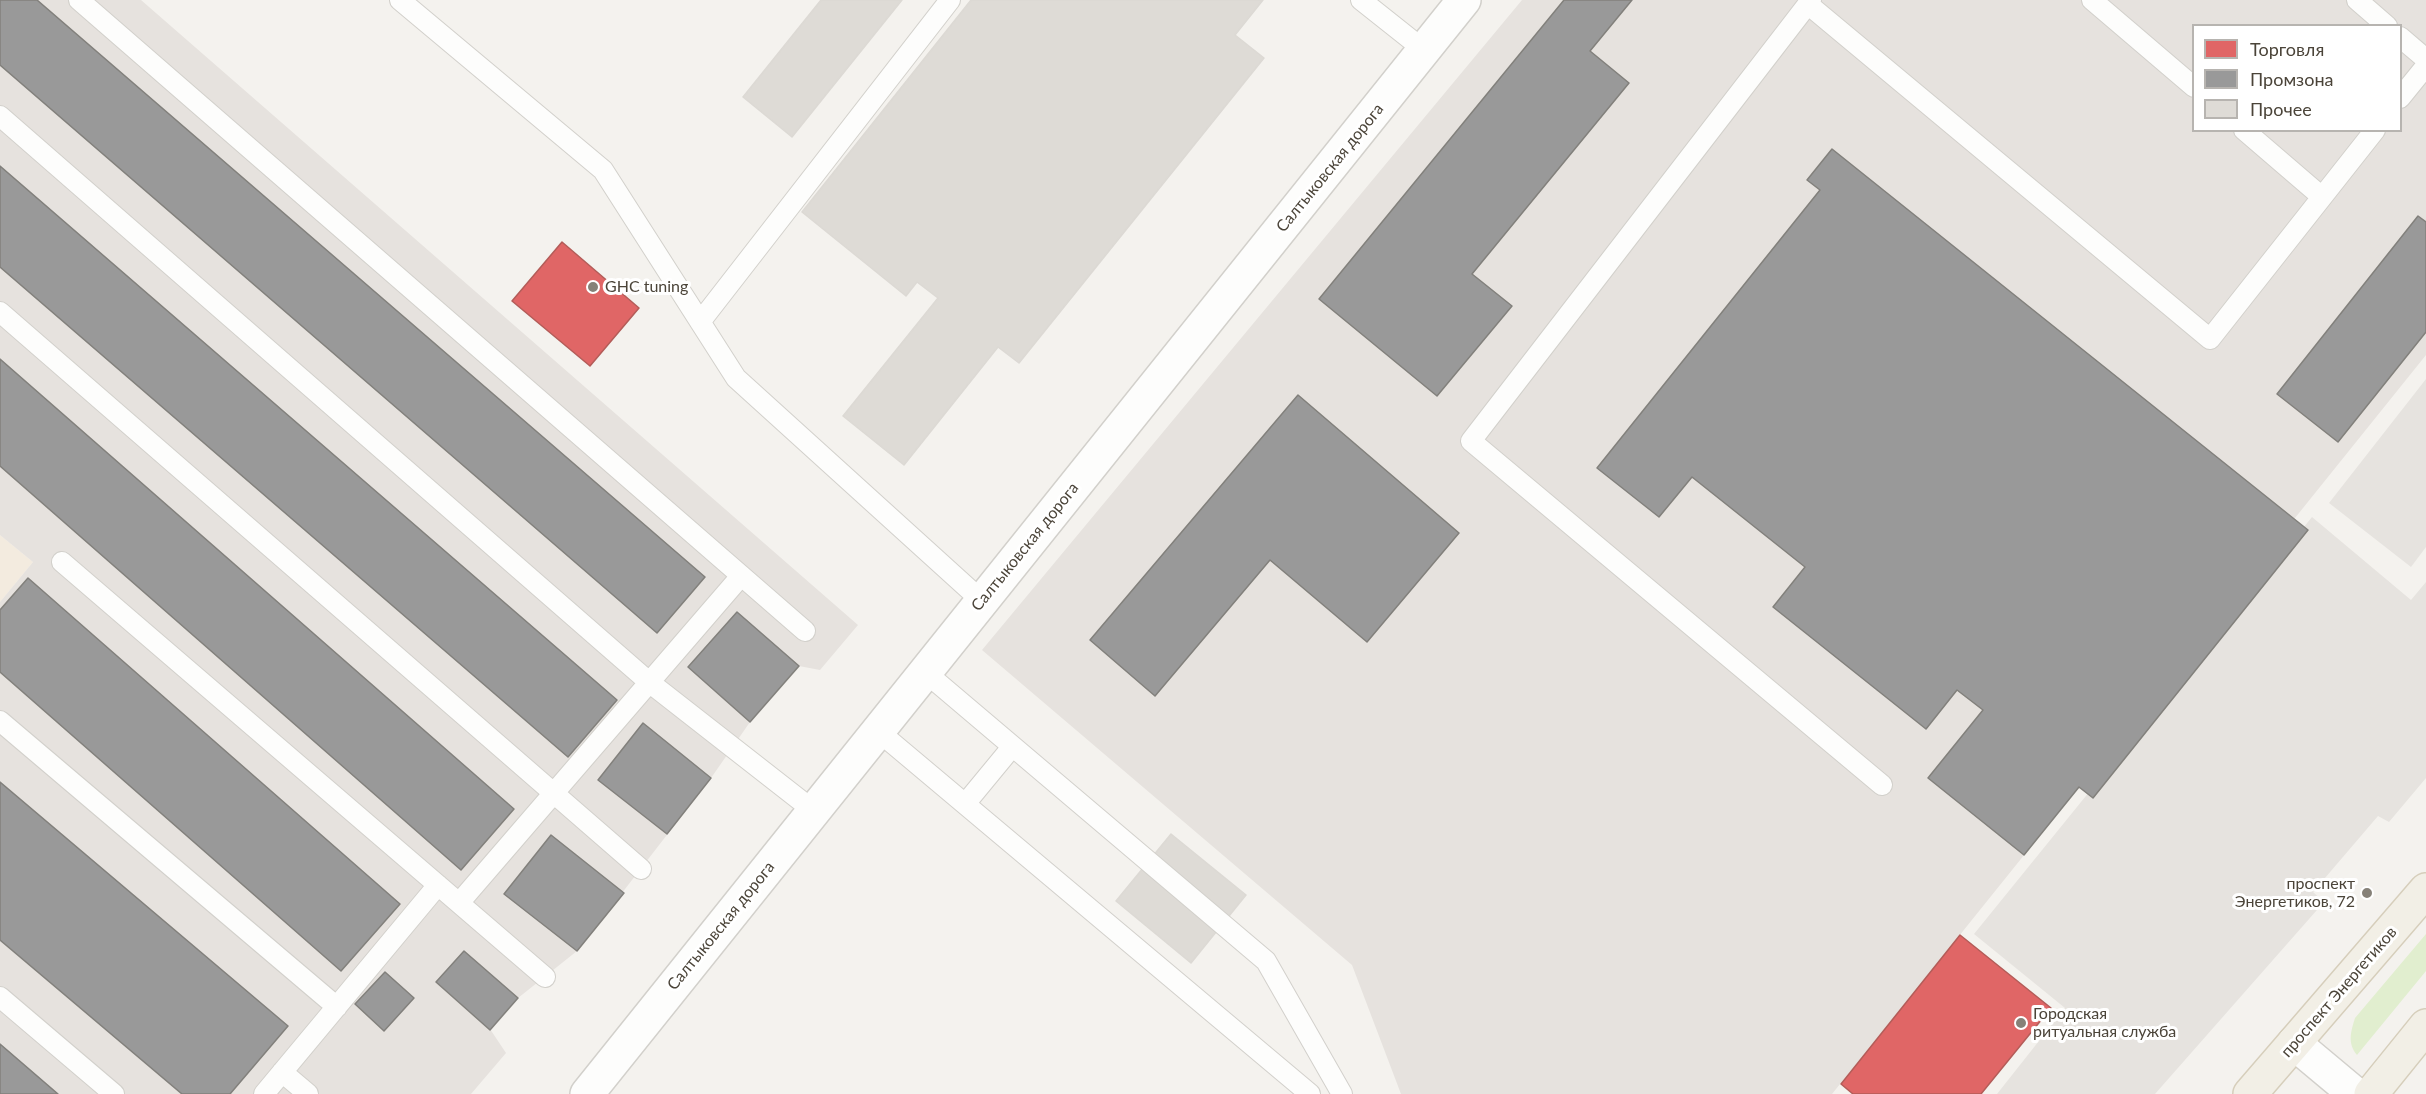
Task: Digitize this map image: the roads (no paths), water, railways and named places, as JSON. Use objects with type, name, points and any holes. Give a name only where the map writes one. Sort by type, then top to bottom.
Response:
[{"type":"main road","name":"проспект Энергетиков","points":[[2250,1094],[2426,890]]},
{"type":"main road","points":[[2371,1094],[2426,1026]]},
{"type":"street","name":"Салтыковская дорога","points":[[587,1094],[1464,0]]},
{"type":"street","points":[[2294,1043],[2355,1094]]},
{"type":"lane","points":[[79,0],[805,631]]},
{"type":"lane","points":[[400,0],[603,170],[736,378],[982,601]]},
{"type":"lane","points":[[700,322],[950,0]]},
{"type":"lane","points":[[1361,0],[1424,50]]},
{"type":"lane","points":[[2092,0],[2192,86]]},
{"type":"lane","points":[[2357,0],[2385,24]]},
{"type":"lane","points":[[1882,785],[1471,441],[1810,2],[2210,339],[2373,132]]},
{"type":"lane","points":[[2402,39],[2426,58]]},
{"type":"lane","points":[[2402,96],[2426,66]]},
{"type":"lane","points":[[0,116],[649,682],[814,811]]},
{"type":"lane","points":[[2246,132],[2322,197]]},
{"type":"lane","points":[[0,312],[641,869]]},
{"type":"lane","points":[[62,562],[544,977]]},
{"type":"lane","points":[[459,903],[741,576]]},
{"type":"lane","points":[[925,672],[1266,961],[1342,1094]]},
{"type":"lane","points":[[0,721],[337,1007]]},
{"type":"lane","points":[[878,731],[1310,1094]]},
{"type":"lane","points":[[965,804],[1012,747]]},
{"type":"lane","points":[[264,1094],[438,885]]},
{"type":"lane","points":[[0,997],[114,1094]]},
{"type":"lane","points":[[282,1072],[308,1094]]},
{"type":"place","name":"GHC tuning","points":[[593,287]]},
{"type":"place","name":"проспект Энергетиков, 72","points":[[2367,893]]},
{"type":"place","name":"Городская ритуальная служба","points":[[2021,1023]]}]
